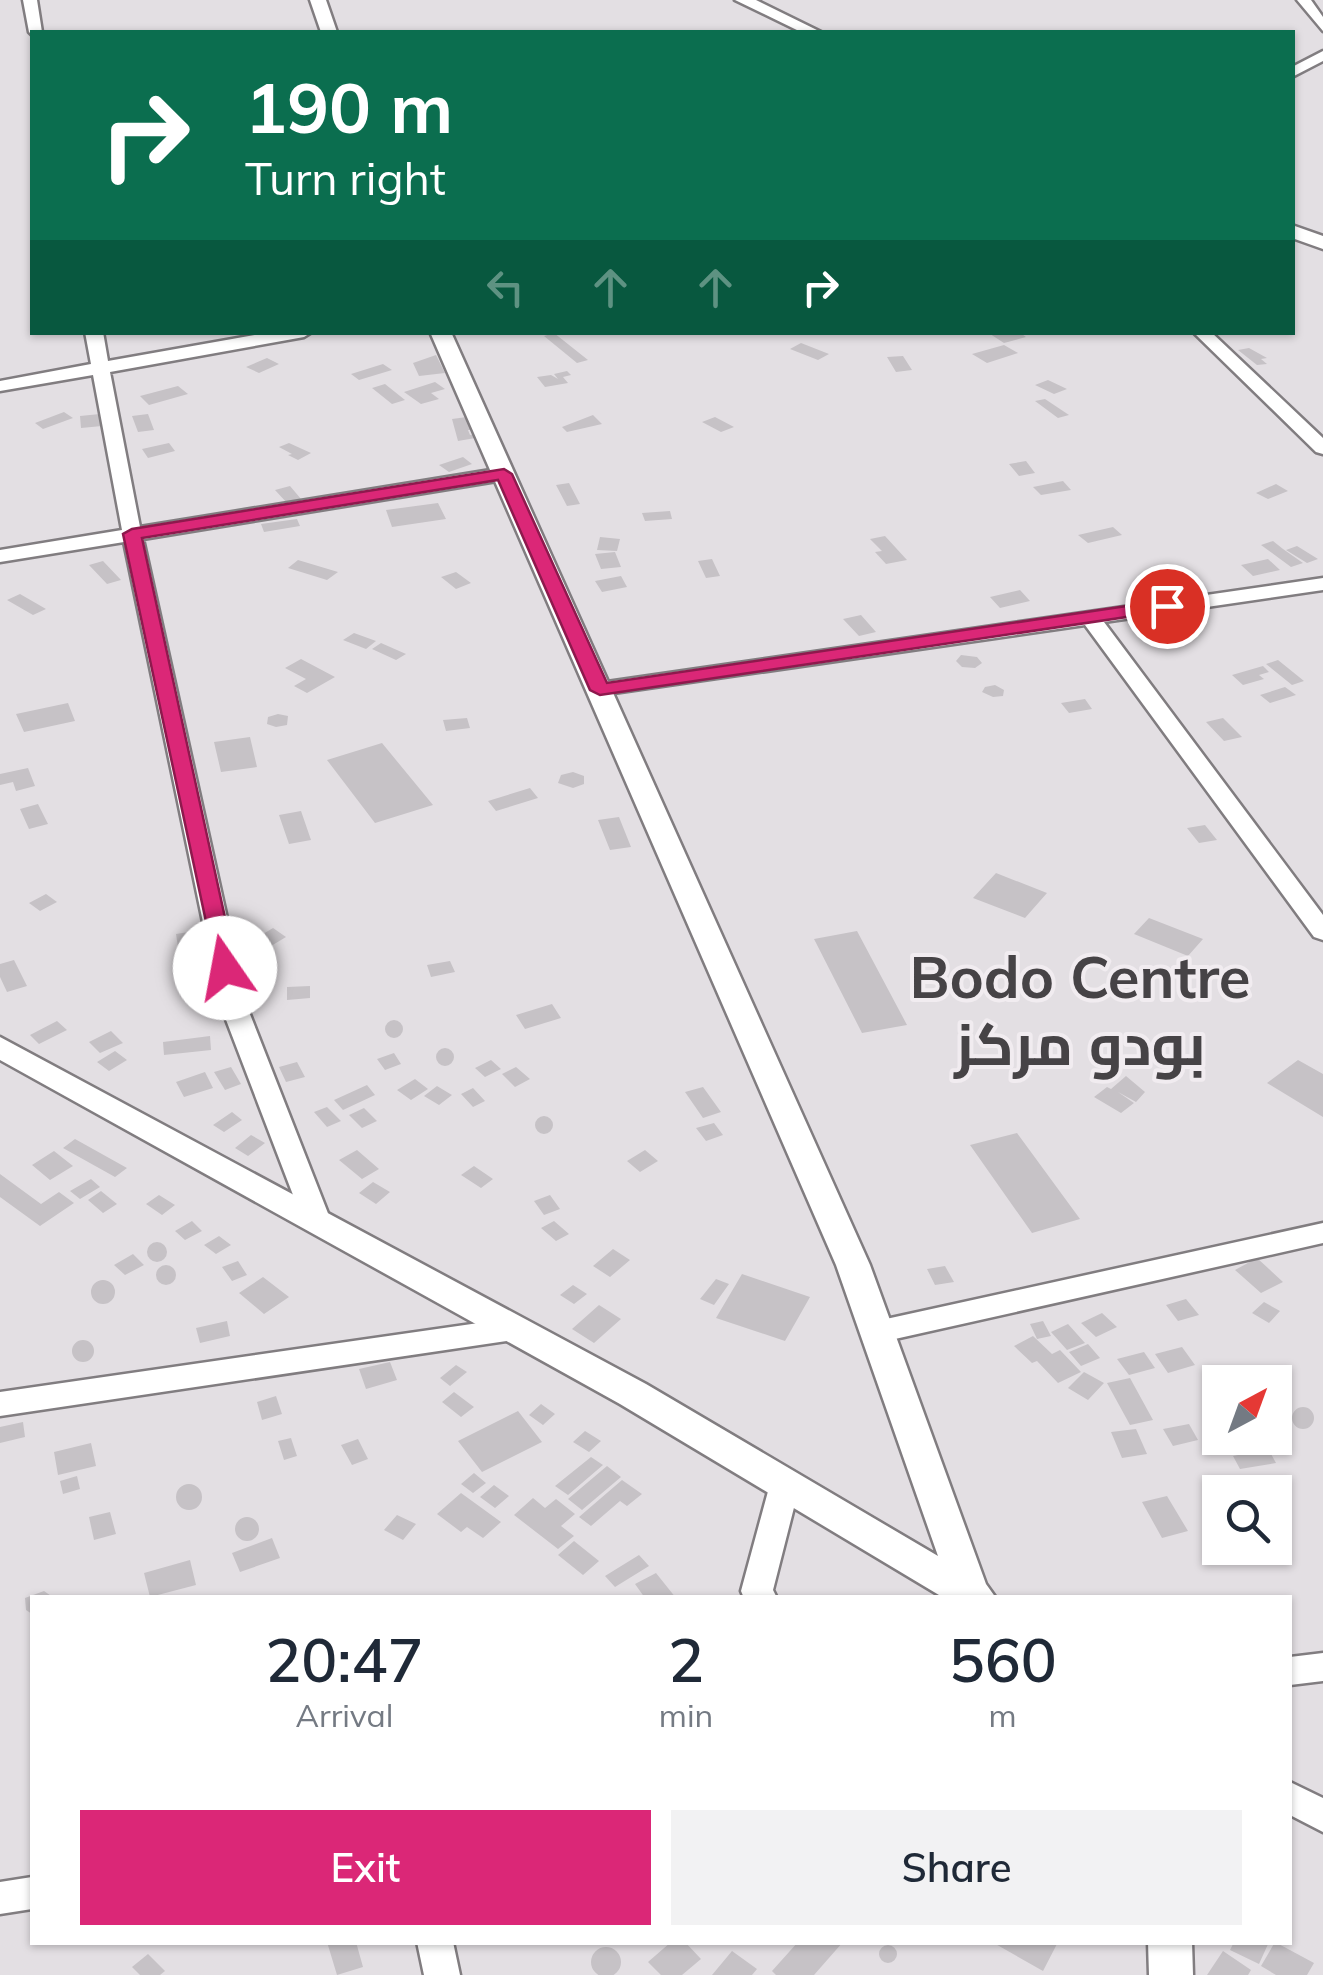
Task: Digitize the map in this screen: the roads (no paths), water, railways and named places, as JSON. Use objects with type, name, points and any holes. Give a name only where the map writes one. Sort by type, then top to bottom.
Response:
[{"type":"street","points":[[30,0],[36,30]]},
{"type":"street","points":[[318,0],[328,30]]},
{"type":"street","points":[[744,0],[809,30]]},
{"type":"street","points":[[1304,0],[1323,27]]},
{"type":"street","points":[[1295,71],[1323,55]]},
{"type":"street","points":[[1295,233],[1323,243]]},
{"type":"street","points":[[94,335],[132,534],[233,1004],[318,1221]]},
{"type":"street","points":[[0,386],[287,335]]},
{"type":"street","points":[[441,335],[738,999],[852,1265],[974,1595]]},
{"type":"street","points":[[1204,335],[1323,448]]},
{"type":"street","points":[[0,556],[504,474]]},
{"type":"street","points":[[600,690],[1323,584]]},
{"type":"street","points":[[1090,616],[1323,932]]},
{"type":"street","points":[[0,1047],[513,1329],[974,1595]]},
{"type":"street","points":[[877,1332],[1323,1232]]},
{"type":"street","points":[[0,1404],[513,1329]]},
{"type":"street","points":[[760,1595],[785,1484]]},
{"type":"street","points":[[1292,1671],[1323,1667]]},
{"type":"street","points":[[1292,1798],[1323,1816]]},
{"type":"street","points":[[0,1898],[30,1892]]},
{"type":"street","points":[[436,1945],[442,1975]]},
{"type":"street","points":[[1170,1945],[1171,1975]]},
{"type":"district","name":"Bodo Centre بودو مركز","points":[[1080,1012]]}]
